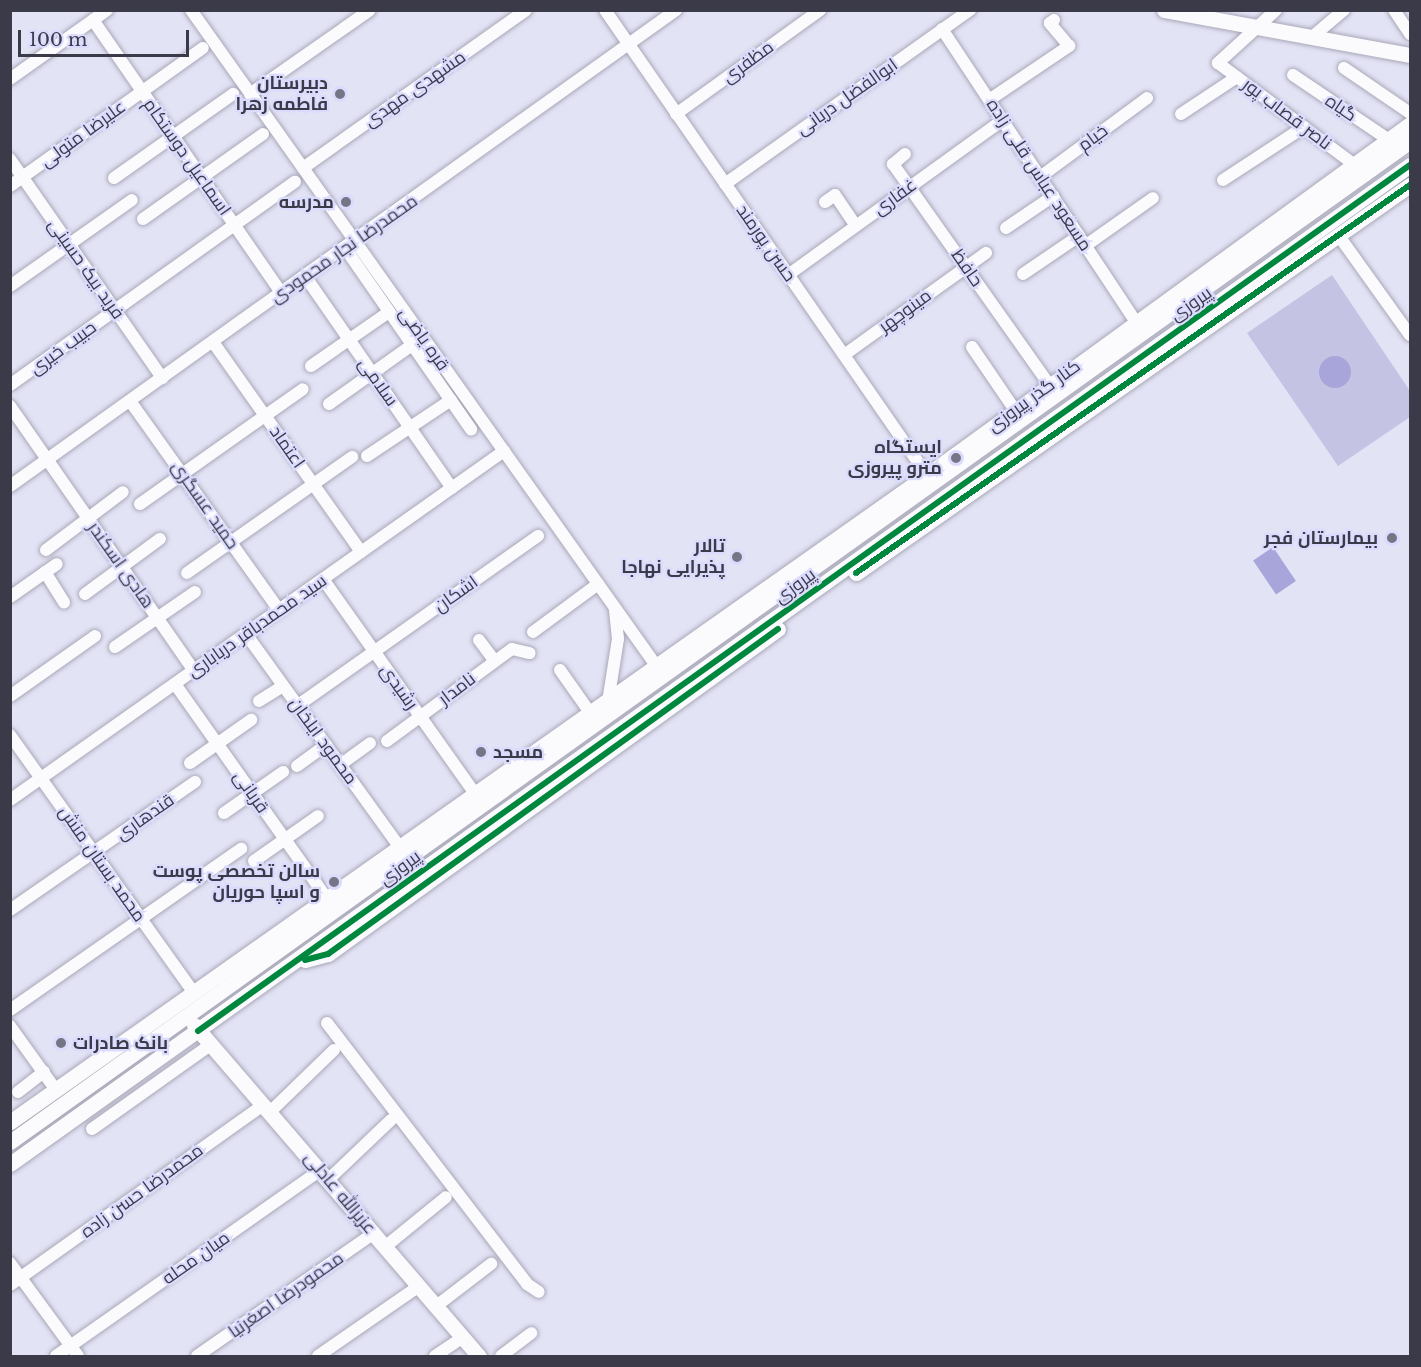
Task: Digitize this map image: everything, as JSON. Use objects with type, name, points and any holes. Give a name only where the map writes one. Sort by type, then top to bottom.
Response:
[{"type":"main road","points":[[1164,10],[1410,55]]},
{"type":"main road","name":"کنار گذر پیروزی","points":[[661,671],[930,480],[1015,410],[1053,390],[1139,328],[1410,124]]},
{"type":"main road","name":"پیروزی","points":[[1139,328],[1312,211],[1410,141]]},
{"type":"main road","name":"پیروزی","points":[[10,1164],[824,584],[1329,230],[1410,165]]},
{"type":"main road","points":[[293,963],[328,954],[1329,230],[1410,185]]},
{"type":"main road","points":[[1312,211],[1329,230]]},
{"type":"main road","points":[[930,480],[1053,390]]},
{"type":"main road","points":[[802,612],[824,584]]},
{"type":"main road","points":[[10,1122],[608,702],[661,671],[675,690]]},
{"type":"main road","name":"پیروزی","points":[[10,1142],[661,671]]},
{"type":"main road","name":"عزیزالله عادلی","points":[[187,1015],[198,1031],[325,1174],[435,1307],[479,1356]]},
{"type":"main road","points":[[109,1071],[121,1086]]},
{"type":"street","points":[[10,79],[107,10]]},
{"type":"street","name":"قره یاضی","points":[[191,10],[303,168],[350,245],[504,451],[661,671]]},
{"type":"street","points":[[250,94],[370,10]]},
{"type":"street","name":"مشهدی مهدی","points":[[303,168],[526,10]]},
{"type":"street","name":"حسن پورمند","points":[[605,10],[930,480]]},
{"type":"street","name":"محمدرضا نجار محمودی","points":[[10,486],[629,46],[676,10]]},
{"type":"street","name":"مظفری","points":[[676,114],[820,10]]},
{"type":"street","name":"ابوالفضل دریانی","points":[[725,184],[970,10]]},
{"type":"street","points":[[1259,28],[1276,10]]},
{"type":"street","points":[[1312,37],[1344,10]]},
{"type":"street","points":[[1394,10],[1410,34]]},
{"type":"street","name":"اسماعیل دوستکام","points":[[93,20],[281,293]]},
{"type":"street","points":[[989,100],[1069,46],[1050,23],[1054,20]]},
{"type":"street","name":"ناصر قصاب پور","points":[[1259,28],[1218,63],[1355,165]]},
{"type":"street","name":"مسعود عباس قلی زاده","points":[[942,29],[1139,328]]},
{"type":"street","name":"علیرضا متولی","points":[[10,186],[203,48]]},
{"type":"street","points":[[1344,68],[1410,113]]},
{"type":"street","name":"گیاه","points":[[1293,75],[1389,140]]},
{"type":"street","points":[[1181,114],[1237,77]]},
{"type":"street","points":[[114,178],[233,94]]},
{"type":"street","name":"خیام","points":[[1040,177],[1147,98]]},
{"type":"street","name":"غفاری","points":[[788,275],[1002,120]]},
{"type":"street","points":[[1223,180],[1304,127]]},
{"type":"street","points":[[143,219],[263,134]]},
{"type":"street","name":"حافظ","points":[[905,154],[893,164],[1053,390]]},
{"type":"street","name":"فرید بیک حسینی","points":[[10,159],[162,378]]},
{"type":"street","name":"حبیب خیری","points":[[10,385],[294,182]]},
{"type":"street","points":[[825,202],[835,195],[856,226]]},
{"type":"street","points":[[1006,228],[1053,196]]},
{"type":"street","points":[[1023,274],[1153,198]]},
{"type":"street","points":[[10,286],[132,200]]},
{"type":"street","points":[[1329,230],[1409,330]]},
{"type":"street","points":[[350,245],[389,312],[471,429]]},
{"type":"street","name":"مینوچهر","points":[[844,355],[986,253]]},
{"type":"street","name":"سلامی","points":[[305,276],[452,488]]},
{"type":"street","points":[[311,366],[389,312]]},
{"type":"street","name":"اعتماد","points":[[213,342],[361,552]]},
{"type":"street","points":[[329,404],[412,345]]},
{"type":"street","points":[[972,347],[1015,410]]},
{"type":"street","points":[[140,504],[303,388]]},
{"type":"street","points":[[367,456],[451,400]]},
{"type":"street","name":"حمید عسگری","points":[[130,401],[279,610]]},
{"type":"street","name":"هادی اسکندر","points":[[10,406],[194,671]]},
{"type":"street","name":"سید محمدباقر دریاباری","points":[[10,800],[504,451]]},
{"type":"street","points":[[188,573],[352,457]]},
{"type":"street","points":[[46,550],[123,492]]},
{"type":"street","name":"اشکان","points":[[297,706],[538,536]]},
{"type":"street","points":[[85,594],[160,539]]},
{"type":"street","points":[[10,597],[57,564]]},
{"type":"street","points":[[45,572],[64,603]]},
{"type":"street","name":"رشیدی","points":[[323,579],[476,795]]},
{"type":"street","points":[[533,633],[598,584]]},
{"type":"street","points":[[115,647],[195,592]]},
{"type":"street","points":[[608,702],[617,650],[615,607]]},
{"type":"street","name":"محمود ایلخان","points":[[246,634],[400,849]]},
{"type":"street","points":[[10,696],[95,636]]},
{"type":"street","points":[[479,640],[495,661]]},
{"type":"street","name":"نامدار","points":[[387,741],[512,649],[530,654]]},
{"type":"street","points":[[560,670],[591,714]]},
{"type":"street","name":"قربانی","points":[[175,684],[328,900]]},
{"type":"street","points":[[259,701],[283,686]]},
{"type":"street","points":[[190,763],[251,720]]},
{"type":"street","name":"محمد بستان منش","points":[[10,735],[194,993]]},
{"type":"street","points":[[340,765],[370,743]]},
{"type":"street","points":[[297,766],[326,745]]},
{"type":"street","points":[[224,813],[283,772]]},
{"type":"street","name":"قندهاری","points":[[10,910],[195,782]]},
{"type":"street","points":[[254,861],[318,816]]},
{"type":"street","points":[[10,1010],[241,849]]},
{"type":"street","points":[[327,1023],[527,1284],[539,1292]]},
{"type":"street","points":[[10,1026],[56,1090]]},
{"type":"street","points":[[92,1129],[210,1045]]},
{"type":"street","name":"محمدرضا حسن زاده","points":[[16,1281],[267,1108],[334,1050]]},
{"type":"street","points":[[18,1092],[44,1072]]},
{"type":"street","name":"میان محله","points":[[56,1356],[74,1351],[325,1174],[391,1120]]},
{"type":"street","points":[[386,1246],[446,1197]]},
{"type":"street","name":"محمودرضا اصغرنیا","points":[[197,1356],[374,1233]]},
{"type":"street","points":[[10,1263],[16,1281],[74,1351]]},
{"type":"street","points":[[435,1307],[491,1264]]},
{"type":"street","points":[[318,1356],[419,1286]]},
{"type":"street","points":[[501,1356],[531,1333]]},
{"type":"street","points":[[435,1356],[462,1338]]},
{"type":"shaded area","points":[[1332,275],[1410,391],[1410,417],[1338,466],[1247,333]]},
{"type":"water","points":[[1335,356],[1346,361],[1351,372],[1346,383],[1335,388],[1324,383],[1319,372],[1324,361]]},
{"type":"water","points":[[1273,547],[1296,581],[1276,594],[1253,560]]},
{"type":"cycle path","points":[[198,1031],[1410,165]]},
{"type":"cycle path","points":[[856,573],[1410,185]]},
{"type":"cycle path","points":[[305,960],[328,954],[778,629]]},
{"type":"place","name":"دبیرستان فاطمه زهرا","points":[[340,94]]},
{"type":"place","name":"مدرسه","points":[[346,202]]},
{"type":"place","name":"ایستگاه مترو پیروزی","points":[[956,458]]},
{"type":"place","name":"بیمارستان فجر","points":[[1392,538]]},
{"type":"place","name":"تالار پذیرایی نهاجا","points":[[737,557]]},
{"type":"place","name":"مسجد","points":[[481,752]]},
{"type":"place","name":"سالن تخصصی پوست و اسپا حوریان","points":[[334,882]]},
{"type":"place","name":"بانک صادرات","points":[[61,1043]]}]
